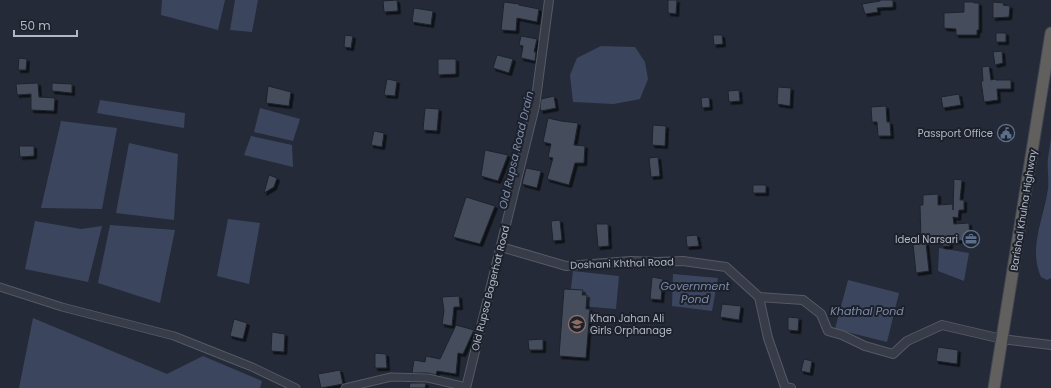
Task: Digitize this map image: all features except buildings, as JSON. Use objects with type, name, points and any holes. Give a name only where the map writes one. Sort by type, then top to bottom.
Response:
[{"type":"highway","name":"Barishal Khulna Highway","points":[[994,388],[1051,33]]},
{"type":"street","name":"Old Rupsa Bagerhat Road","points":[[466,388],[535,106],[549,0]]},
{"type":"street","name":"Doshani Khthal Road","points":[[501,247],[566,266],[631,261],[683,261],[726,267],[759,297]]},
{"type":"street","points":[[0,287],[62,307],[174,336],[252,367],[296,388]]},
{"type":"street","points":[[791,388],[784,387],[768,338],[759,297],[803,300],[821,314],[828,331],[865,346],[893,354],[907,341],[942,325],[1002,338],[1051,345]]},
{"type":"street","points":[[345,388],[391,377],[428,378],[466,388]]},
{"type":"water","points":[[162,0],[225,0],[218,30],[161,15]]},
{"type":"water","points":[[235,0],[258,0],[252,32],[230,30]]},
{"type":"water","points":[[601,46],[635,47],[645,62],[648,79],[640,99],[614,104],[573,102],[570,75],[577,58]]},
{"type":"water","points":[[100,100],[185,113],[184,128],[97,113]]},
{"type":"water","points":[[260,108],[300,119],[293,141],[254,132]]},
{"type":"water","points":[[61,121],[117,128],[102,209],[41,208]]},
{"type":"water","points":[[251,136],[292,145],[293,167],[244,155]]},
{"type":"water","points":[[1051,139],[1051,278],[1047,280],[1041,277],[1037,266],[1036,244],[1048,189],[1048,162]]},
{"type":"water","points":[[129,143],[178,154],[174,220],[116,213]]},
{"type":"water","points":[[228,219],[260,223],[249,284],[217,276]]},
{"type":"water","points":[[35,221],[81,229],[102,226],[88,282],[25,269]]},
{"type":"water","points":[[110,225],[175,230],[160,303],[98,283]]},
{"type":"water","points":[[939,248],[969,253],[964,281],[938,271]]},
{"type":"water","points":[[573,271],[619,276],[616,309],[569,305]]},
{"type":"water","name":"Government Pond","points":[[673,274],[718,278],[712,311],[672,306]]},
{"type":"water","name":"Khathal Pond","points":[[848,280],[899,293],[887,342],[835,329]]},
{"type":"water","points":[[33,318],[167,374],[203,356],[262,381],[260,388],[19,388]]},
{"type":"place","name":"Passport Office","points":[[1006,133]]},
{"type":"place","name":"Ideal Narsari","points":[[971,239]]},
{"type":"place","name":"Khan Jahan Ali Girls Orphanage","points":[[577,324]]},
{"type":"water label","name":"Old Rupsa Road Drain","points":[[516,150]]}]
